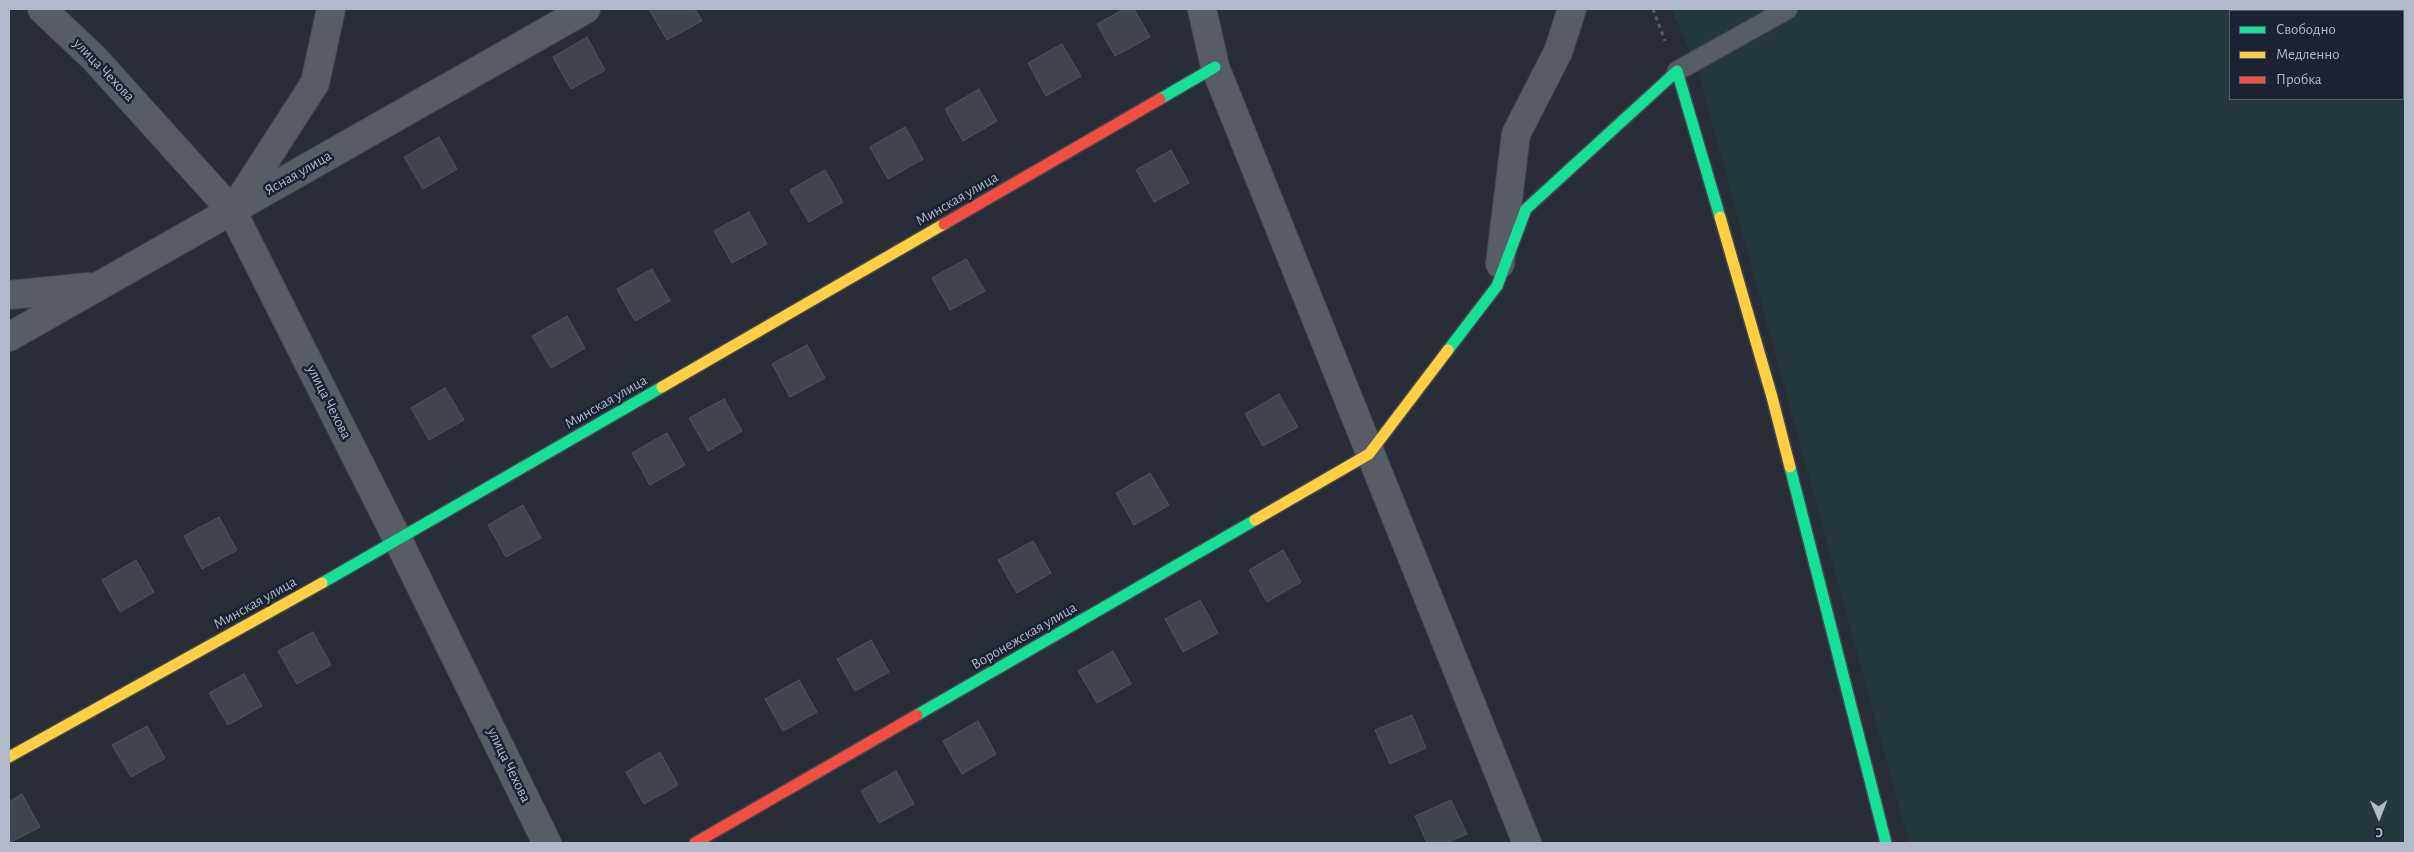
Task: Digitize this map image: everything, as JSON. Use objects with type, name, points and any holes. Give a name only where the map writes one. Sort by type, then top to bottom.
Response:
[{"type":"street","name":"улица Чехова","points":[[42,9],[94,58],[232,211],[398,540],[547,843]]},
{"type":"street","points":[[232,211],[315,83],[331,9]]},
{"type":"street","name":"Ясная улица","points":[[9,337],[586,9]]},
{"type":"street","points":[[1202,9],[1215,67],[1527,843]]},
{"type":"street","points":[[1497,286],[1516,134],[1558,52],[1572,9]]},
{"type":"street","name":"Минская улица","points":[[9,757],[398,540],[1215,67]]},
{"type":"street","points":[[1369,454],[1497,286],[1526,209],[1677,71],[1772,398],[1886,843]]},
{"type":"street","points":[[9,296],[100,285]]},
{"type":"street","name":"Воронежская улица","points":[[695,843],[1369,454]]},
{"type":"lane","points":[[1677,71],[1788,9]]},
{"type":"green space","points":[[1671,9],[2405,9],[2405,843],[1909,843],[1696,64]]},
{"type":"building","points":[[649,9],[695,9],[702,21],[667,40]]},
{"type":"building","points":[[1124,9],[1134,9],[1150,37],[1115,56],[1097,24]]},
{"type":"building","points":[[587,37],[605,70],[571,89],[553,57]]},
{"type":"building","points":[[1062,44],[1081,76],[1046,96],[1028,63]]},
{"type":"building","points":[[979,89],[997,121],[963,141],[945,109]]},
{"type":"building","points":[[905,127],[923,159],[888,179],[870,147]]},
{"type":"building","points":[[439,137],[457,169],[423,189],[404,157]]},
{"type":"building","points":[[1171,150],[1189,183],[1154,202],[1136,170]]},
{"type":"building","points":[[825,170],[843,202],[809,222],[790,190]]},
{"type":"building","points":[[749,212],[767,244],[732,263],[714,231]]},
{"type":"building","points":[[966,259],[985,291],[950,310],[932,278]]},
{"type":"building","points":[[652,269],[670,301],[635,321],[617,289]]},
{"type":"building","points":[[567,316],[585,348],[551,368],[532,336]]},
{"type":"building","points":[[807,345],[825,378],[790,397],[772,364]]},
{"type":"building","points":[[445,388],[464,420],[429,440],[411,408]]},
{"type":"building","points":[[1279,394],[1298,427],[1263,446],[1245,414]]},
{"type":"building","points":[[724,399],[742,431],[708,451],[689,418]]},
{"type":"building","points":[[667,433],[685,465],[650,485],[632,453]]},
{"type":"building","points":[[1150,473],[1169,505],[1134,525],[1116,493]]},
{"type":"building","points":[[523,505],[541,538],[506,557],[488,525]]},
{"type":"building","points":[[219,517],[237,550],[202,569],[184,536]]},
{"type":"building","points":[[1033,541],[1051,573],[1017,593],[998,560]]},
{"type":"building","points":[[1283,550],[1301,582],[1267,602],[1249,570]]},
{"type":"building","points":[[136,560],[154,592],[120,612],[102,580]]},
{"type":"building","points":[[1200,600],[1218,633],[1183,652],[1165,619]]},
{"type":"building","points":[[313,632],[331,665],[297,684],[278,651]]},
{"type":"building","points":[[871,640],[889,672],[855,691],[837,659]]},
{"type":"building","points":[[1113,651],[1131,684],[1097,703],[1078,671]]},
{"type":"building","points":[[244,674],[262,706],[228,725],[209,693]]},
{"type":"building","points":[[799,680],[817,712],[783,731],[765,699]]},
{"type":"building","points":[[1412,715],[1426,748],[1390,764],[1375,730]]},
{"type":"building","points":[[978,721],[996,754],[962,774],[943,741]]},
{"type":"building","points":[[147,726],[165,758],[131,777],[112,745]]},
{"type":"building","points":[[660,752],[678,785],[644,804],[626,772]]},
{"type":"building","points":[[896,771],[914,804],[879,823],[861,791]]},
{"type":"building","points":[[22,794],[40,827],[9,843],[9,802]]},
{"type":"building","points":[[1451,800],[1467,834],[1446,843],[1427,843],[1415,816]]},
{"type":"traffic: fast","points":[[1160,99],[1215,67]]},
{"type":"traffic: fast","points":[[1448,350],[1497,286],[1526,209],[1677,71],[1720,217]]},
{"type":"traffic: fast","points":[[322,583],[662,387]]},
{"type":"traffic: fast","points":[[1790,467],[1886,843]]},
{"type":"traffic: fast","points":[[917,715],[1255,520]]},
{"type":"traffic: slow","points":[[1720,217],[1772,397],[1790,467]]},
{"type":"traffic: slow","points":[[662,387],[944,224]]},
{"type":"traffic: slow","points":[[1255,520],[1369,454],[1448,350]]},
{"type":"traffic: slow","points":[[9,757],[322,583]]},
{"type":"traffic: jam","points":[[944,224],[1160,99]]},
{"type":"traffic: jam","points":[[695,843],[917,715]]}]
